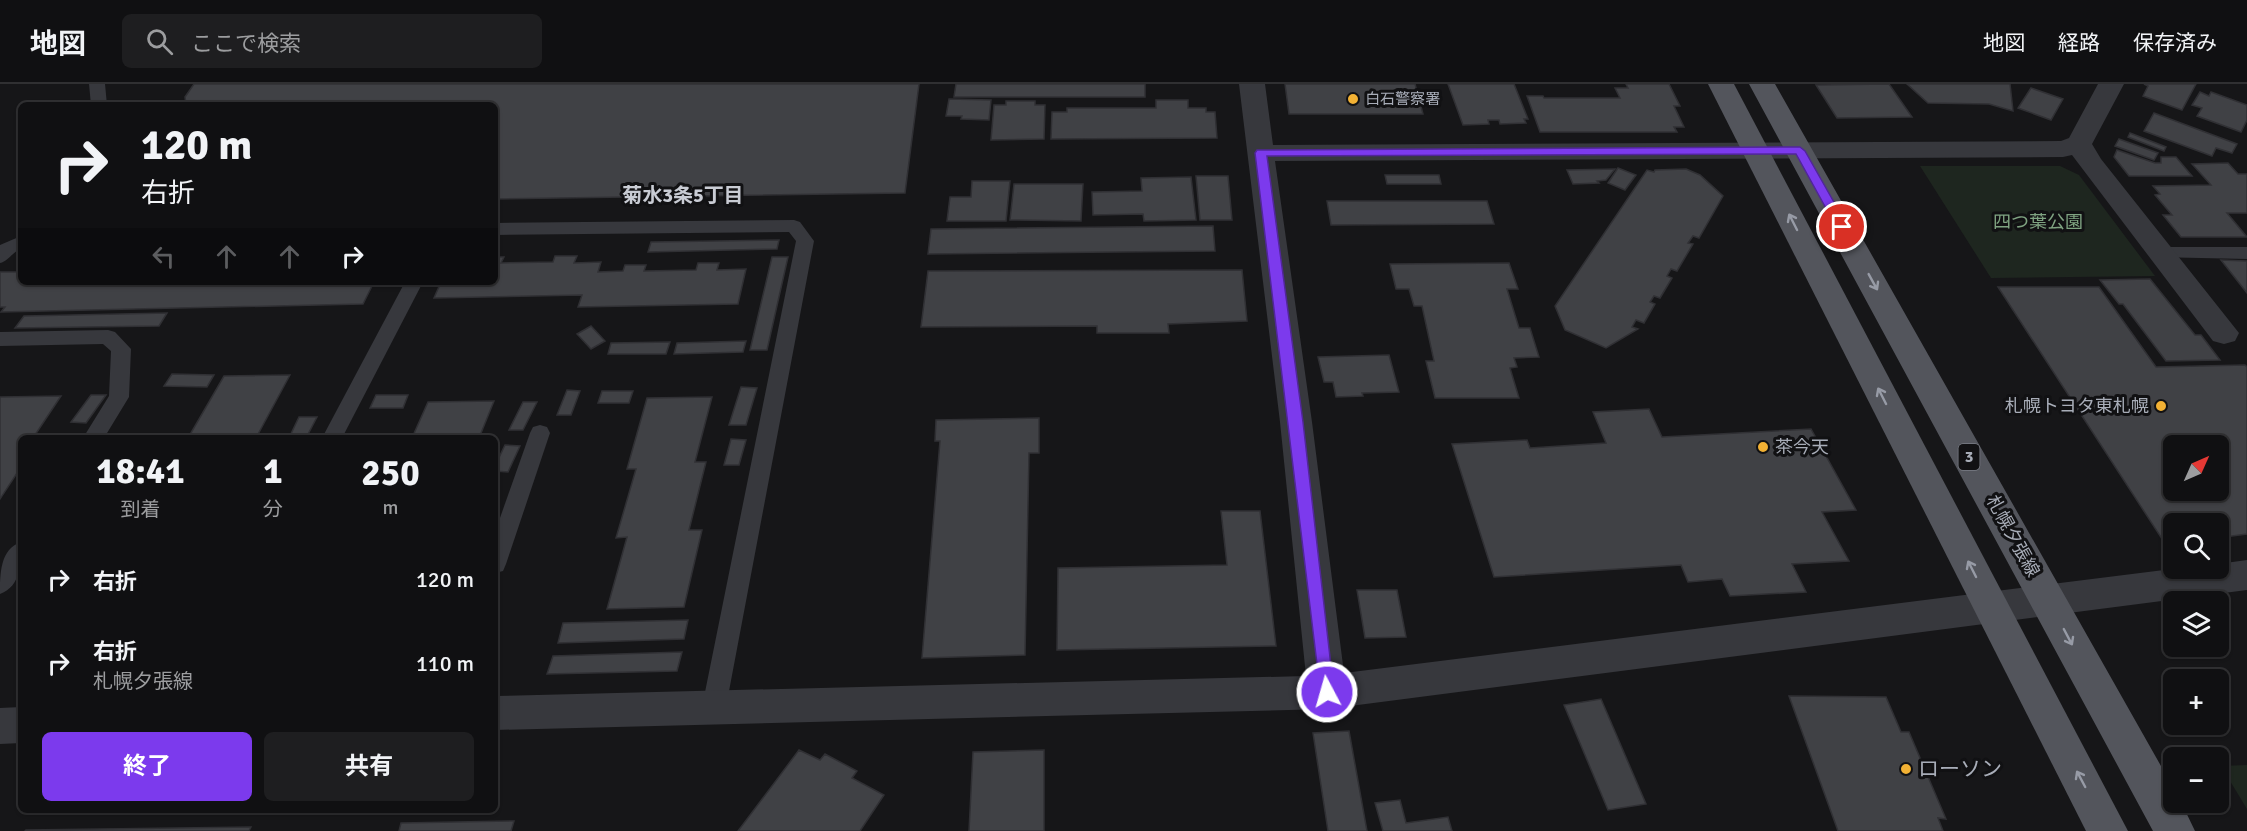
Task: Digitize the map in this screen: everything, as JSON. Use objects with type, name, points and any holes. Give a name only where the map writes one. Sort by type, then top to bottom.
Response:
[{"type":"main road","points":[[1721,84],[2108,831]]},
{"type":"main road","name":"札幌夕張線","points":[[1762,84],[2175,831]]},
{"type":"street","points":[[1252,84],[1296,422],[1327,692]]},
{"type":"street","points":[[1261,153],[2063,149],[2079,144],[2111,84]]},
{"type":"street","points":[[2079,144],[2090,163],[2224,333]]},
{"type":"street","points":[[498,713],[1327,692],[2247,575]]},
{"type":"street","points":[[0,726],[18,725]]},
{"type":"lane","points":[[97,84],[99,102]]},
{"type":"lane","points":[[498,229],[794,226],[805,241],[714,707]]},
{"type":"lane","points":[[0,257],[8,247],[18,243]]},
{"type":"lane","points":[[2160,253],[2247,253]]},
{"type":"lane","points":[[334,435],[412,285]]},
{"type":"lane","points":[[0,339],[108,337],[121,349],[119,397],[95,435]]},
{"type":"lane","points":[[498,555],[540,433]]},
{"type":"lane","points":[[0,584],[18,556]]},
{"type":"green space","name":"四つ葉公園","points":[[1920,166],[2060,166],[2079,175],[2155,276],[1991,278]]},
{"type":"green space","points":[[2247,765],[2247,809],[2229,779],[2229,766]]},
{"type":"building","points":[[194,84],[919,84],[905,193],[498,199],[498,102],[186,102],[185,97]]},
{"type":"building","points":[[956,84],[1145,84],[1145,97],[954,97]]},
{"type":"building","name":"白石警察署","points":[[1285,84],[1415,84],[1423,114],[1289,114]]},
{"type":"building","points":[[1448,84],[1514,84],[1528,119],[1524,119],[1526,123],[1500,124],[1499,120],[1488,120],[1489,124],[1463,125]]},
{"type":"building","points":[[1626,84],[1669,84],[1680,106],[1674,106],[1684,127],[1674,127],[1677,132],[1540,132],[1527,96],[1620,98],[1615,88],[1628,88]]},
{"type":"building","points":[[1889,84],[1912,117],[1837,118],[1816,85]]},
{"type":"building","points":[[1907,84],[2010,84],[2013,111],[1989,104],[1928,103]]},
{"type":"building","points":[[2144,84],[2196,84],[2182,110],[2143,96],[2148,86]]},
{"type":"building","points":[[2031,88],[2063,99],[2051,120],[2018,108]]},
{"type":"building","points":[[2200,92],[2209,96],[2211,92],[2247,105],[2247,120],[2241,132],[2197,116],[2202,108],[2192,105]]},
{"type":"building","points":[[949,99],[991,100],[989,120],[946,116]]},
{"type":"building","points":[[1156,100],[1188,100],[1188,108],[1206,108],[1206,112],[1215,112],[1217,138],[1051,139],[1052,112],[1067,112],[1067,108],[1156,108]]},
{"type":"building","points":[[1006,101],[1035,101],[1035,105],[1045,105],[1044,139],[991,140],[994,105],[1006,105]]},
{"type":"building","points":[[2154,113],[2237,144],[2232,153],[2216,148],[2212,156],[2144,131]]},
{"type":"building","points":[[2130,133],[2166,147],[2164,151],[2128,137]]},
{"type":"building","points":[[2119,139],[2158,153],[2154,160],[2115,146]]},
{"type":"building","points":[[2117,150],[2155,163],[2161,163],[2161,157],[2176,157],[2192,176],[2129,176],[2114,157]]},
{"type":"building","points":[[2228,163],[2238,174],[2247,174],[2247,213],[2227,213],[2247,237],[2181,237],[2163,215],[2172,215],[2155,195],[2160,194],[2153,186],[2211,185],[2192,164]]},
{"type":"building","points":[[1618,168],[1636,175],[1625,190],[1608,183]]},
{"type":"building","points":[[1615,169],[1606,180],[1597,181],[1599,183],[1573,184],[1567,170]]},
{"type":"building","points":[[1686,169],[1700,175],[1723,196],[1699,238],[1693,236],[1688,243],[1693,244],[1677,271],[1671,269],[1667,276],[1672,278],[1660,298],[1654,296],[1650,302],[1655,304],[1644,323],[1636,320],[1632,327],[1638,329],[1606,348],[1565,330],[1555,306],[1647,170],[1654,172],[1655,170]]},
{"type":"building","points":[[1385,175],[1439,175],[1441,184],[1387,184]]},
{"type":"building","points":[[1196,176],[1228,176],[1232,220],[1200,220]]},
{"type":"building","points":[[1191,177],[1196,220],[1144,221],[1143,214],[1093,215],[1092,192],[1142,191],[1141,178]]},
{"type":"building","points":[[972,181],[1010,181],[1006,221],[947,221],[950,197],[971,197]]},
{"type":"building","points":[[1014,184],[1083,184],[1081,221],[1010,220]]},
{"type":"building","points":[[1327,201],[1487,201],[1494,224],[1331,225]]},
{"type":"building","points":[[1213,226],[1215,251],[928,254],[931,229]]},
{"type":"building","points":[[779,240],[777,249],[648,252],[651,242]]},
{"type":"building","points":[[555,256],[577,256],[574,263],[601,262],[598,272],[623,271],[625,265],[646,265],[644,271],[696,270],[698,263],[719,263],[717,270],[746,269],[738,304],[578,307],[582,295],[434,298],[440,285],[498,285],[498,257],[504,257],[501,263],[553,262]]},
{"type":"building","points":[[772,257],[788,257],[767,350],[750,350]]},
{"type":"building","points":[[2221,260],[2247,261],[2247,293]]},
{"type":"building","points":[[1509,263],[1518,289],[1507,289],[1519,328],[1530,328],[1539,357],[1514,358],[1517,367],[1510,368],[1519,398],[1435,398],[1426,361],[1434,361],[1422,306],[1414,306],[1409,289],[1396,289],[1390,264]]},
{"type":"building","points":[[1242,270],[1247,321],[1168,324],[1169,333],[1097,333],[1097,326],[921,327],[928,271]]},
{"type":"building","points":[[0,272],[18,272],[18,285],[372,285],[363,304],[1,312],[5,307],[0,307]]},
{"type":"building","points":[[2150,279],[2195,335],[2201,335],[2220,360],[2166,361],[2123,304],[2119,304],[2100,280]]},
{"type":"building","name":"札幌トヨタ東札幌","points":[[1998,287],[2099,287],[2156,367],[2245,365],[2247,367],[2247,534],[2229,536],[2229,513],[2163,513],[2163,540]]},
{"type":"building","points":[[167,313],[159,326],[15,328],[24,316]]},
{"type":"building","points":[[591,326],[605,341],[591,349],[577,334]]},
{"type":"building","points":[[746,341],[743,352],[674,354],[677,343]]},
{"type":"building","points":[[670,342],[666,354],[608,354],[611,343]]},
{"type":"building","points":[[1389,355],[1399,392],[1362,393],[1363,396],[1336,397],[1333,382],[1324,382],[1318,357]]},
{"type":"building","points":[[172,374],[214,375],[207,387],[164,386]]},
{"type":"building","points":[[290,375],[258,435],[190,435],[224,376]]},
{"type":"building","points":[[741,387],[757,388],[746,425],[729,425]]},
{"type":"building","points":[[567,390],[580,391],[571,415],[557,415]]},
{"type":"building","points":[[602,391],[633,391],[629,403],[598,403]]},
{"type":"building","points":[[91,395],[106,395],[86,423],[71,422]]},
{"type":"building","points":[[376,395],[408,395],[403,408],[370,408]]},
{"type":"building","points":[[61,396],[35,435],[18,435],[18,472],[0,499],[0,397]]},
{"type":"building","points":[[712,397],[695,462],[706,462],[689,530],[702,530],[684,607],[607,609],[627,537],[616,538],[636,469],[627,469],[647,398]]},
{"type":"building","points":[[494,401],[480,435],[413,435],[428,402]]},
{"type":"building","points":[[523,402],[537,402],[523,430],[509,430]]},
{"type":"building","points":[[1649,409],[1662,437],[1811,429],[1856,510],[1822,512],[1849,561],[1792,564],[1806,592],[1730,596],[1722,579],[1688,582],[1681,565],[1494,577],[1452,444],[1527,440],[1530,448],[1606,443],[1593,412]]},
{"type":"building","points":[[299,417],[317,417],[308,435],[290,435]]},
{"type":"building","points":[[1039,418],[1039,453],[1029,453],[1025,655],[922,658],[940,441],[935,441],[936,420]]},
{"type":"building","points":[[731,439],[746,440],[739,465],[724,465]]},
{"type":"building","points":[[505,445],[520,446],[508,472],[498,471],[498,460]]},
{"type":"building","points":[[1221,511],[1260,511],[1276,646],[1057,650],[1058,568],[1227,565]]},
{"type":"building","points":[[1357,590],[1397,590],[1406,637],[1365,638]]},
{"type":"building","points":[[688,620],[684,639],[558,643],[563,623]]},
{"type":"building","points":[[682,652],[677,671],[547,674],[553,656]]},
{"type":"building","points":[[1789,696],[1886,697],[1901,732],[1909,732],[1946,819],[1938,818],[1943,831],[1838,831]]},
{"type":"building","points":[[1601,699],[1646,804],[1608,810],[1564,705]]},
{"type":"building","points":[[1349,731],[1367,831],[1328,831],[1313,733]]},
{"type":"building","points":[[799,750],[820,760],[825,754],[857,771],[852,778],[884,795],[860,831],[738,831]]},
{"type":"building","points":[[1044,750],[1044,831],[969,831],[973,752]]},
{"type":"building","points":[[1400,800],[1406,823],[1448,817],[1452,831],[1383,831],[1375,803]]},
{"type":"building","points":[[514,821],[511,831],[399,831],[401,823]]},
{"type":"building","points":[[251,827],[249,831],[25,831],[26,830]]},
{"type":"place","name":"白石警察署","points":[[1353,99]]},
{"type":"place","name":"札幌トヨタ東札幌","points":[[2161,406]]},
{"type":"place","name":"茶今天","points":[[1763,447]]},
{"type":"place","name":"ローソン","points":[[1906,769]]},
{"type":"district","name":"菊水3条5丁目","points":[[683,195]]},
{"type":"route","points":[[1327,692],[1296,422],[1261,153],[1800,151],[1842,227]]}]
